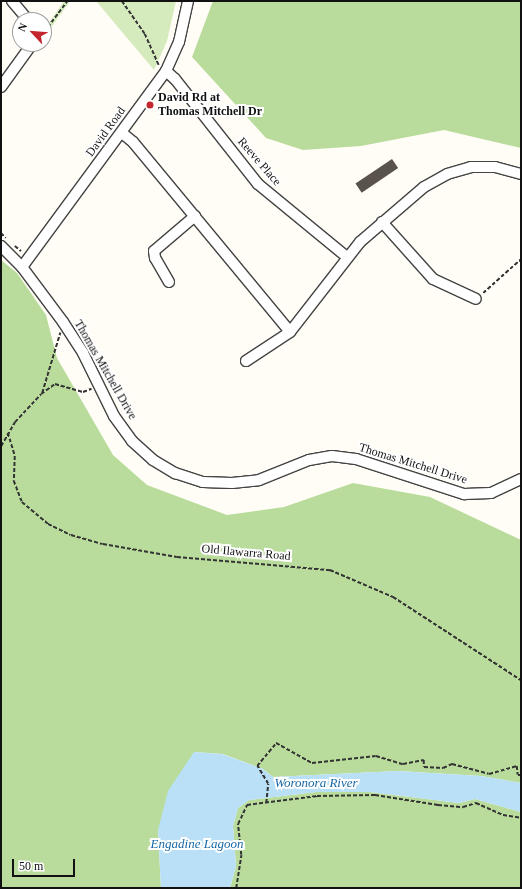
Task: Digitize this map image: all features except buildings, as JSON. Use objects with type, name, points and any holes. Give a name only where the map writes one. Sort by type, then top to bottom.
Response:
[{"type":"street","points":[[12,1],[21,12]]},
{"type":"street","name":"David Road","points":[[22,267],[122,133],[166,71],[179,42],[188,1]]},
{"type":"street","points":[[1,87],[26,52]]},
{"type":"street","name":"Reeve Place","points":[[166,71],[175,79],[258,184],[347,257]]},
{"type":"street","points":[[122,133],[133,142],[290,332]]},
{"type":"street","points":[[246,361],[290,332],[347,257],[382,222],[424,187],[447,174],[471,167],[495,167],[521,174]]},
{"type":"street","points":[[169,282],[155,258],[154,251],[195,216]]},
{"type":"street","points":[[382,222],[433,279],[476,299]]},
{"type":"street","name":"Thomas Mitchell Drive","points":[[1,246],[22,267],[63,322],[83,353],[99,388],[132,441],[153,460],[189,479],[232,483],[259,480],[309,460],[332,456],[356,458],[464,494],[491,493],[521,479]]},
{"type":"path","points":[[52,21],[67,1]]},
{"type":"path","points":[[122,1],[145,34],[159,66],[162,61]]},
{"type":"path","points":[[1,233],[24,252]]},
{"type":"path","points":[[476,299],[521,259]]},
{"type":"path","points":[[41,394],[51,371],[63,322]]},
{"type":"path","points":[[1,446],[8,434],[41,394],[55,384],[83,392],[99,388]]},
{"type":"path","name":"Old Ilawarra Road","points":[[8,434],[15,456],[14,481],[22,502],[48,524],[71,535],[103,544],[177,557],[330,570],[393,597],[521,680]]},
{"type":"path","points":[[266,803],[268,784],[257,766],[276,743],[312,762],[376,756],[404,764],[424,760],[424,767],[443,768],[452,764],[489,774],[516,766],[518,775],[521,775]]},
{"type":"path","points":[[236,888],[240,855],[238,824],[241,811],[247,805],[317,796],[375,795],[456,806],[476,803],[503,814],[521,818]]},
{"type":"green space","points":[[64,1],[70,1],[52,26],[52,18]]},
{"type":"green space","points":[[96,1],[176,1],[167,41],[154,70]]},
{"type":"green space","points":[[213,1],[521,1],[521,148],[444,130],[361,146],[303,150],[266,138],[192,57]]},
{"type":"green space","points":[[1,260],[17,273],[46,315],[57,358],[113,455],[147,485],[227,515],[284,507],[353,483],[430,497],[521,540],[521,783],[481,776],[398,771],[273,777],[263,769],[223,754],[194,752],[158,830],[161,888],[1,888]]},
{"type":"green space","points":[[316,792],[370,792],[459,803],[475,799],[521,812],[521,888],[230,888],[236,866],[233,826],[238,808],[249,800]]},
{"type":"water","name":"Engadine Lagoon","points":[[194,752],[222,754],[263,769],[273,777],[398,771],[481,776],[521,783],[521,812],[475,799],[459,803],[370,792],[316,792],[249,800],[238,808],[233,826],[236,866],[230,888],[161,888],[158,830],[168,791]]},
{"type":"place","name":"David Rd at Thomas Mitchell Dr","points":[[150,105]]},
{"type":"water label","name":"Woronora River","points":[[316,783]]}]
